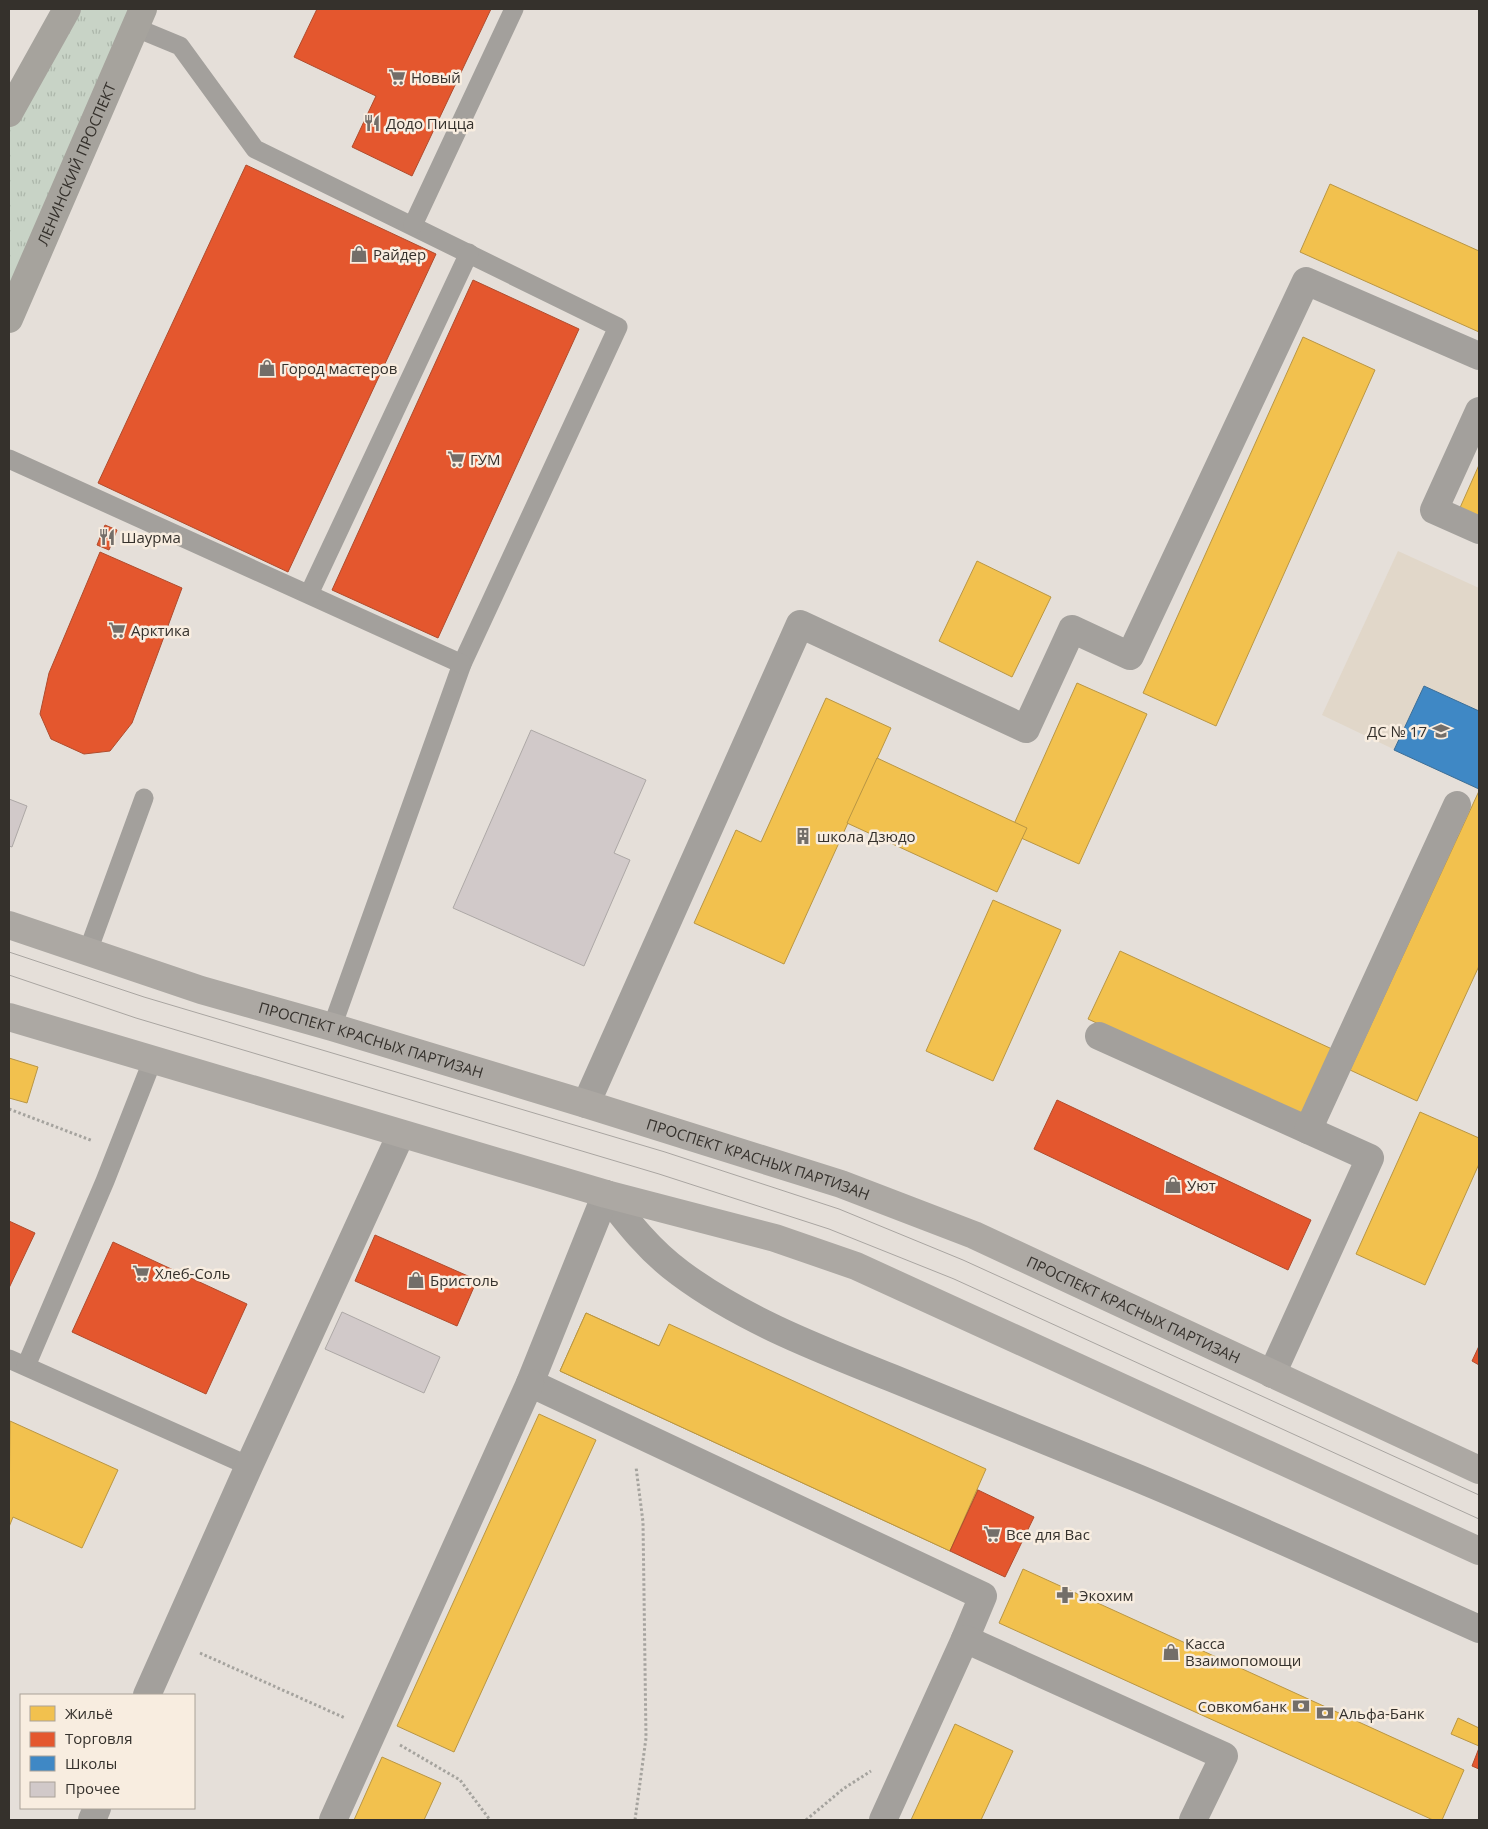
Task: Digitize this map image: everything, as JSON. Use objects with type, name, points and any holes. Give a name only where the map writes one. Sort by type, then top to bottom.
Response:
[{"type":"main road","points":[[9,113],[68,9]]},
{"type":"main road","name":"ЛЕНИНСКИЙ ПРОСПЕКТ","points":[[9,319],[138,18]]},
{"type":"main road","name":"ПРОСПЕКТ КРАСНЫХ ПАРТИЗАН","points":[[9,924],[201,990],[332,1027],[841,1184],[974,1235],[1479,1470]]},
{"type":"main road","points":[[9,1017],[606,1194],[775,1238],[856,1266],[1479,1551]]},
{"type":"street","points":[[586,1104],[800,624],[1026,729],[1072,629],[1130,656],[1306,281],[1479,356]]},
{"type":"street","points":[[1479,412],[1434,510],[1479,530]]},
{"type":"street","points":[[1308,1130],[1457,805]]},
{"type":"street","points":[[1099,1036],[1370,1158],[1272,1374]]},
{"type":"street","points":[[147,1694],[249,1466],[401,1134]]},
{"type":"street","points":[[333,1820],[530,1384],[606,1194],[646,1243],[678,1272],[707,1292],[768,1324],[838,1357],[1138,1478],[1479,1629]]},
{"type":"street","points":[[530,1384],[983,1596],[883,1820]]},
{"type":"street","points":[[965,1639],[1224,1756],[1193,1820]]},
{"type":"lane","points":[[413,225],[514,9]]},
{"type":"lane","points":[[138,18],[180,46],[255,149],[618,327],[462,664],[332,1027]]},
{"type":"lane","points":[[310,594],[470,253]]},
{"type":"lane","points":[[9,459],[462,664]]},
{"type":"lane","points":[[88,951],[144,798]]},
{"type":"lane","points":[[152,1059],[117,1150],[17,1363],[249,1466]]},
{"type":"path","points":[[9,1109],[117,1150]]},
{"type":"path","points":[[631,1431],[643,1522],[646,1738],[635,1820]]},
{"type":"path","points":[[172,1640],[374,1730],[460,1780],[490,1820]]},
{"type":"path","points":[[806,1820],[843,1789],[874,1769]]},
{"type":"shaded area","points":[[1398,551],[1479,588],[1479,790],[1322,715]]},
{"type":"green space","points":[[72,9],[135,9],[9,302],[9,114]]},
{"type":"building: Жильё","points":[[1330,184],[1479,251],[1479,332],[1300,252]]},
{"type":"building: Жильё","points":[[1303,337],[1375,370],[1216,726],[1143,693]]},
{"type":"building: Жильё","points":[[1479,465],[1479,519],[1459,510]]},
{"type":"building: Жильё","points":[[977,561],[1051,597],[1012,677],[939,641]]},
{"type":"building: Жильё","points":[[1077,683],[1147,714],[1079,864],[1010,833]]},
{"type":"building: Жильё","name":"школа Дзюдо","points":[[826,698],[891,728],[784,964],[694,923],[736,830],[761,842]]},
{"type":"building: Жильё","points":[[877,758],[1027,828],[997,892],[847,823]]},
{"type":"building: Жильё","points":[[1479,791],[1479,966],[1417,1101],[1350,1070]]},
{"type":"building: Жильё","points":[[993,900],[1061,930],[993,1081],[926,1051]]},
{"type":"building: Жильё","points":[[1120,951],[1332,1049],[1300,1117],[1088,1019]]},
{"type":"building: Жильё","points":[[9,1058],[38,1067],[27,1103],[9,1098]]},
{"type":"building: Жильё","points":[[1420,1112],[1479,1138],[1479,1164],[1425,1285],[1356,1254]]},
{"type":"building: Жильё","points":[[586,1313],[978,1490],[950,1551],[560,1371]]},
{"type":"building: Жильё","points":[[586,1313],[659,1346],[669,1324],[986,1469],[950,1551],[560,1371]]},
{"type":"building: Жильё","points":[[539,1414],[596,1440],[454,1752],[397,1726]]},
{"type":"building: Жильё","points":[[10,1421],[118,1470],[82,1548],[13,1517],[9,1527]]},
{"type":"building: Жильё","points":[[1023,1569],[1464,1770],[1442,1820],[1433,1820],[999,1623]]},
{"type":"building: Жильё","points":[[1458,1718],[1479,1728],[1479,1746],[1451,1734]]},
{"type":"building: Жильё","points":[[955,1724],[1013,1751],[981,1820],[911,1820]]},
{"type":"building: Жильё","points":[[382,1757],[441,1783],[424,1820],[354,1820]]},
{"type":"building: Торговля","name":"Новый","points":[[317,9],[491,9],[412,176],[352,147],[376,96],[294,57]]},
{"type":"building: Торговля","name":"Город мастеров","points":[[246,165],[436,254],[288,572],[98,483]]},
{"type":"building: Торговля","name":"ГУМ","points":[[473,280],[579,329],[438,638],[332,590]]},
{"type":"building: Торговля","name":"Шаурма","points":[[105,525],[117,530],[109,550],[97,545]]},
{"type":"building: Торговля","name":"Арктика","points":[[100,552],[182,588],[132,723],[110,751],[84,754],[51,739],[40,714],[49,673]]},
{"type":"building: Торговля","name":"Уют","points":[[1057,1100],[1311,1220],[1288,1270],[1034,1149]]},
{"type":"building: Торговля","points":[[9,1221],[35,1233],[9,1288]]},
{"type":"building: Торговля","name":"Бристоль","points":[[375,1235],[477,1280],[457,1326],[355,1281]]},
{"type":"building: Торговля","points":[[113,1242],[247,1304],[206,1394],[72,1332]]},
{"type":"building: Торговля","points":[[1479,1346],[1479,1365],[1472,1361]]},
{"type":"building: Торговля","name":"Все для Вас","points":[[978,1490],[1034,1517],[1005,1577],[950,1551]]},
{"type":"building: Торговля","points":[[1479,1748],[1479,1769],[1472,1766]]},
{"type":"building: Школы","name":"ДС № 17","points":[[1424,686],[1479,711],[1479,789],[1394,750]]},
{"type":"building: Прочее","points":[[531,730],[646,780],[614,853],[630,860],[584,966],[453,908]]},
{"type":"building: Прочее","points":[[9,799],[27,806],[12,847],[9,846]]},
{"type":"building: Прочее","points":[[342,1312],[440,1357],[424,1393],[325,1349]]},
{"type":"tram line","points":[[9,952],[144,997],[665,1152],[839,1209],[963,1260],[1479,1495]]},
{"type":"tram line","points":[[9,975],[136,1018],[659,1174],[829,1229],[954,1279],[1479,1519]]},
{"type":"place","name":"Новый","points":[[397,77]]},
{"type":"place","name":"Додо Пицца","points":[[372,123]]},
{"type":"place","name":"Райдер","points":[[359,254]]},
{"type":"place","name":"Город мастеров","points":[[267,368]]},
{"type":"place","name":"ГУМ","points":[[456,459]]},
{"type":"place","name":"Шаурма","points":[[107,537]]},
{"type":"place","name":"Арктика","points":[[117,630]]},
{"type":"place","name":"ДС № 17","points":[[1441,731]]},
{"type":"place","name":"школа Дзюдо","points":[[803,836]]},
{"type":"place","name":"Уют","points":[[1173,1185]]},
{"type":"place","name":"Хлеб-Соль","points":[[141,1273]]},
{"type":"place","name":"Бристоль","points":[[416,1280]]},
{"type":"place","name":"Все для Вас","points":[[992,1534]]},
{"type":"place","name":"Экохим","points":[[1065,1595]]},
{"type":"place","name":"Касса Взаимопомощи","points":[[1171,1652]]},
{"type":"place","name":"Совкомбанк","points":[[1301,1706]]},
{"type":"place","name":"Альфа-Банк","points":[[1325,1713]]}]
